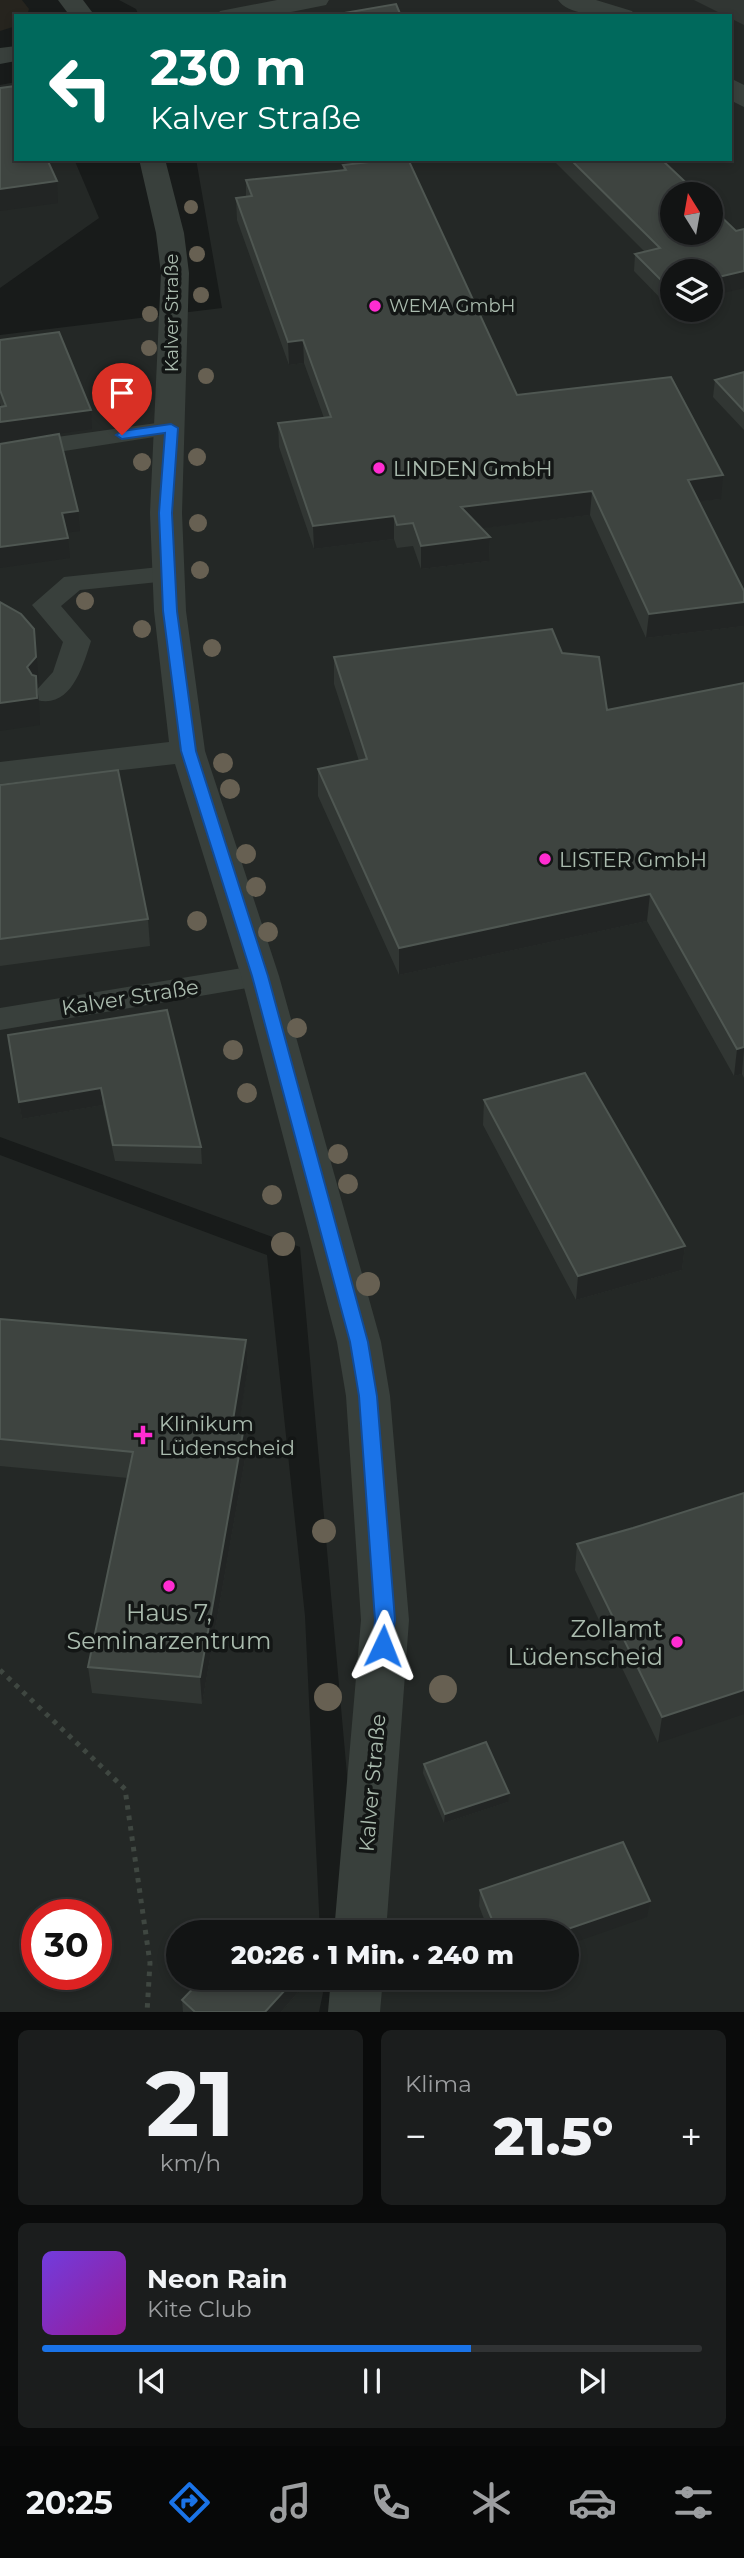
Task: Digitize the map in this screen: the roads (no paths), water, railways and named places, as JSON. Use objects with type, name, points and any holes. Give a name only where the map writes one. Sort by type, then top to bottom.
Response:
[{"type":"street","points":[[70,0],[81,14]]},
{"type":"street","points":[[240,14],[317,0]]},
{"type":"street","points":[[570,0],[616,14]]},
{"type":"street","name":"Kalver Straße","points":[[152,161],[170,233],[175,273],[166,513],[170,611],[188,751],[260,976],[359,1342],[368,1396],[385,1620],[361,1920]]},
{"type":"street","points":[[0,773],[188,751]]},
{"type":"street","points":[[354,2012],[356,1990]]},
{"type":"lane","points":[[0,453],[171,428]]},
{"type":"lane","points":[[47,694],[66,675],[77,641],[45,605],[73,583],[169,574]]},
{"type":"lane","name":"Kalver Straße","points":[[0,1019],[260,976]]},
{"type":"place","name":"WEMA GmbH","points":[[375,306]]},
{"type":"place","name":"LINDEN GmbH","points":[[379,468]]},
{"type":"place","name":"LISTER GmbH","points":[[545,859]]},
{"type":"place","name":"Klinikum Lüdenscheid","points":[[143,1435]]},
{"type":"place","name":"Haus 7, Seminarzentrum","points":[[169,1586]]},
{"type":"place","name":"Zollamt Lüdenscheid","points":[[677,1642]]}]
